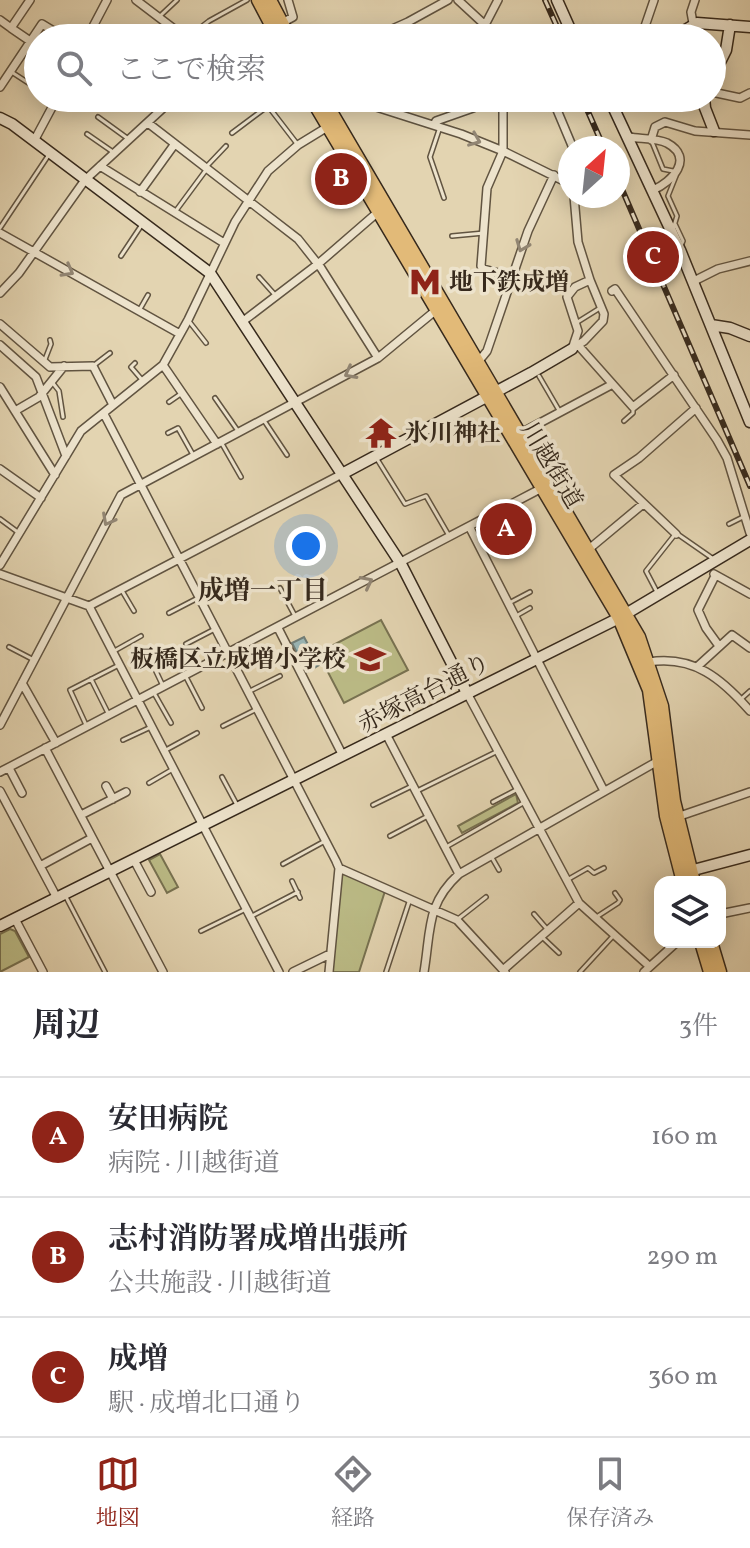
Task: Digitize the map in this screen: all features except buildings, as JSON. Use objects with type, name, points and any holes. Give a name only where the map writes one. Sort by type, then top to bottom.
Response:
[{"type":"highway","points":[[258,0],[274,24]]},
{"type":"highway","points":[[270,0],[276,24]]},
{"type":"highway","name":"川越街道","points":[[322,112],[478,362],[540,489],[623,616],[649,690],[666,816],[688,876]]},
{"type":"highway","name":"川越街道","points":[[330,112],[332,125],[435,311],[521,433],[589,549],[649,662],[662,706],[688,876]]},
{"type":"highway","points":[[703,948],[710,972]]},
{"type":"highway","points":[[713,948],[720,972]]},
{"type":"street","points":[[11,28],[30,0]]},
{"type":"street","points":[[94,24],[107,0]]},
{"type":"street","points":[[136,0],[169,24]]},
{"type":"street","points":[[283,24],[294,15],[288,0]]},
{"type":"street","points":[[404,24],[448,0]]},
{"type":"street","points":[[458,0],[484,24]]},
{"type":"street","points":[[486,24],[498,0]]},
{"type":"street","points":[[557,0],[568,24]]},
{"type":"street","points":[[646,24],[654,0]]},
{"type":"street","points":[[695,0],[691,12],[693,23],[712,24]]},
{"type":"street","points":[[0,20],[24,37]]},
{"type":"street","points":[[726,25],[750,27]]},
{"type":"street","points":[[726,50],[730,25]]},
{"type":"street","points":[[0,87],[24,50]]},
{"type":"street","points":[[726,95],[740,98],[750,93]]},
{"type":"street","points":[[34,141],[50,112]]},
{"type":"street","points":[[0,293],[34,252],[85,180],[159,112]]},
{"type":"street","points":[[392,112],[505,146],[558,177]]},
{"type":"street","points":[[437,126],[436,121],[462,112]]},
{"type":"street","points":[[504,112],[505,146],[487,188],[481,268],[510,276]]},
{"type":"street","points":[[558,112],[568,136]]},
{"type":"street","points":[[616,112],[628,136]]},
{"type":"street","points":[[707,112],[714,131]]},
{"type":"street","points":[[0,118],[210,273],[401,564],[579,903],[646,969],[670,948]]},
{"type":"street","points":[[651,140],[655,127],[662,122],[695,131],[750,135]]},
{"type":"street","points":[[148,123],[298,239],[318,264],[378,358]]},
{"type":"street","points":[[0,565],[81,431],[163,365],[224,243],[268,171],[298,145],[332,125]]},
{"type":"street","points":[[630,137],[662,141],[671,146],[678,170],[653,190]]},
{"type":"street","points":[[630,139],[673,228],[750,422]]},
{"type":"street","points":[[140,192],[174,145]]},
{"type":"street","points":[[100,166],[224,243]]},
{"type":"street","points":[[478,362],[487,351],[510,276],[554,175]]},
{"type":"street","points":[[89,606],[491,394],[599,328],[604,318],[578,242],[575,208]]},
{"type":"street","points":[[242,322],[318,264],[378,212]]},
{"type":"street","points":[[0,230],[180,334]]},
{"type":"street","points":[[694,281],[718,269],[750,261]]},
{"type":"street","points":[[590,280],[575,287],[567,297],[576,325],[575,345],[633,407],[674,375]]},
{"type":"street","points":[[612,291],[615,289],[727,458],[750,533]]},
{"type":"street","points":[[0,725],[121,495],[378,358],[435,311]]},
{"type":"street","points":[[0,324],[52,368],[93,366],[113,405]]},
{"type":"street","points":[[576,325],[585,330],[599,328]]},
{"type":"street","points":[[711,325],[750,336]]},
{"type":"street","points":[[0,345],[36,377],[66,456]]},
{"type":"street","points":[[163,365],[219,443]]},
{"type":"street","points":[[15,411],[43,393],[64,366]]},
{"type":"street","points":[[521,433],[611,385]]},
{"type":"street","points":[[0,387],[55,475]]},
{"type":"street","points":[[676,534],[614,475],[639,458],[696,408]]},
{"type":"street","points":[[104,414],[339,868],[329,972]]},
{"type":"street","points":[[0,469],[41,498]]},
{"type":"street","points":[[0,772],[540,489]]},
{"type":"street","points":[[589,549],[643,504]]},
{"type":"street","points":[[470,528],[604,791]]},
{"type":"street","name":"赤塚高台通り","points":[[0,926],[623,616],[750,540]]},
{"type":"street","points":[[711,563],[715,576],[698,610],[719,646]]},
{"type":"street","points":[[0,574],[89,606],[279,972]]},
{"type":"street","points":[[715,576],[750,594]]},
{"type":"street","points":[[278,628],[343,756]]},
{"type":"street","points":[[698,666],[732,635],[750,648]]},
{"type":"street","points":[[649,662],[663,660],[698,666],[714,675],[750,711]]},
{"type":"street","points":[[22,683],[56,743]]},
{"type":"street","points":[[386,734],[459,874]]},
{"type":"street","points":[[45,748],[163,972]]},
{"type":"street","points":[[424,972],[433,909],[442,890],[459,874],[658,761]]},
{"type":"street","points":[[9,768],[22,793]]},
{"type":"street","points":[[106,786],[113,799]]},
{"type":"street","points":[[0,791],[40,866],[61,896]]},
{"type":"street","points":[[81,815],[126,792]]},
{"type":"street","points":[[677,817],[750,792]]},
{"type":"street","points":[[40,866],[92,838]]},
{"type":"street","points":[[691,876],[750,855]]},
{"type":"street","points":[[134,860],[151,892]]},
{"type":"street","points":[[339,868],[457,920],[504,971],[579,903]]},
{"type":"street","points":[[726,913],[750,908]]},
{"type":"street","points":[[15,919],[43,972]]},
{"type":"street","points":[[293,972],[330,954]]},
{"type":"lane","points":[[160,16],[177,0]]},
{"type":"lane","points":[[205,24],[247,0]]},
{"type":"lane","points":[[10,71],[24,80]]},
{"type":"lane","points":[[232,133],[260,112]]},
{"type":"lane","points":[[273,112],[298,145]]},
{"type":"lane","points":[[98,117],[129,139]]},
{"type":"lane","points":[[437,126],[430,157],[444,198]]},
{"type":"lane","points":[[87,134],[114,153]]},
{"type":"lane","points":[[651,140],[663,169],[678,170]]},
{"type":"lane","points":[[175,212],[226,146]]},
{"type":"lane","points":[[0,230],[50,153]]},
{"type":"lane","points":[[673,228],[677,216],[668,196],[678,170]]},
{"type":"lane","points":[[121,256],[143,223]]},
{"type":"lane","points":[[452,236],[484,233]]},
{"type":"lane","points":[[259,277],[276,296]]},
{"type":"lane","points":[[139,311],[148,295]]},
{"type":"lane","points":[[576,325],[601,307]]},
{"type":"lane","points":[[188,320],[206,343]]},
{"type":"lane","points":[[44,362],[52,343],[50,340]]},
{"type":"lane","points":[[93,366],[110,353]]},
{"type":"lane","points":[[135,363],[131,367],[143,381]]},
{"type":"lane","points":[[539,376],[560,412]]},
{"type":"lane","points":[[52,382],[59,391],[63,417]]},
{"type":"lane","points":[[169,402],[182,393]]},
{"type":"lane","points":[[215,398],[238,432]]},
{"type":"lane","points":[[624,421],[633,413],[633,407]]},
{"type":"lane","points":[[263,419],[287,455]]},
{"type":"lane","points":[[168,433],[176,428],[179,430],[194,456]]},
{"type":"lane","points":[[219,443],[241,477]]},
{"type":"lane","points":[[375,456],[405,504],[426,496],[450,538]]},
{"type":"lane","points":[[729,524],[745,516]]},
{"type":"lane","points":[[0,519],[19,533]]},
{"type":"lane","points":[[659,594],[646,571],[676,534],[710,555],[711,563]]},
{"type":"lane","points":[[280,588],[296,618]]},
{"type":"lane","points":[[121,589],[134,611]]},
{"type":"lane","points":[[508,603],[530,592]]},
{"type":"lane","points":[[169,613],[200,597]]},
{"type":"lane","points":[[515,617],[530,608]]},
{"type":"lane","points":[[186,644],[216,629]]},
{"type":"lane","points":[[112,652],[141,636]]},
{"type":"lane","points":[[9,647],[34,660]]},
{"type":"lane","points":[[163,658],[153,665],[164,688]]},
{"type":"lane","points":[[87,728],[69,692],[119,665]]},
{"type":"lane","points":[[248,692],[280,676]]},
{"type":"lane","points":[[186,677],[202,708]]},
{"type":"lane","points":[[91,679],[110,716]]},
{"type":"lane","points":[[740,700],[750,691]]},
{"type":"lane","points":[[154,693],[171,723]]},
{"type":"lane","points":[[0,701],[10,706]]},
{"type":"lane","points":[[223,726],[257,709]]},
{"type":"lane","points":[[123,740],[151,727]]},
{"type":"lane","points":[[164,751],[197,733]]},
{"type":"lane","points":[[373,805],[498,751]]},
{"type":"lane","points":[[149,783],[173,769]]},
{"type":"lane","points":[[222,777],[238,808]]},
{"type":"lane","points":[[493,802],[518,789]]},
{"type":"lane","points":[[446,847],[525,802]]},
{"type":"lane","points":[[390,836],[429,815]]},
{"type":"lane","points":[[283,864],[326,841]]},
{"type":"lane","points":[[491,856],[499,870]]},
{"type":"lane","points":[[567,880],[588,868],[594,873],[604,868]]},
{"type":"lane","points":[[292,881],[300,898]]},
{"type":"lane","points":[[201,931],[298,892]]},
{"type":"lane","points":[[595,918],[618,903],[620,900],[615,893]]},
{"type":"lane","points":[[61,896],[105,972]]},
{"type":"lane","points":[[457,920],[486,897]]},
{"type":"lane","points":[[386,972],[410,899]]},
{"type":"lane","points":[[534,914],[559,953]]},
{"type":"lane","points":[[580,972],[614,935]]},
{"type":"green space","points":[[381,620],[408,670],[344,703],[318,653]]},
{"type":"green space","points":[[516,794],[518,803],[462,833],[458,826]]},
{"type":"green space","points":[[160,854],[178,887],[167,893],[149,860]]},
{"type":"green space","points":[[344,872],[385,891],[359,972],[332,972],[341,875]]},
{"type":"green space","points":[[10,929],[15,931],[29,957],[0,972],[0,934]]},
{"type":"water","points":[[304,637],[319,665],[307,672],[292,643]]},
{"type":"railway","points":[[545,0],[556,24]]},
{"type":"railway","points":[[588,112],[599,136]]},
{"type":"railway","points":[[630,208],[750,486]]},
{"type":"place","name":"志村消防署成増出張所","points":[[341,179]]},
{"type":"place","name":"成増","points":[[653,257]]},
{"type":"place","name":"地下鉄成増","points":[[425,282]]},
{"type":"place","name":"氷川神社","points":[[381,433]]},
{"type":"place","name":"安田病院","points":[[506,529]]},
{"type":"place","name":"板橋区立成増小学校","points":[[370,659]]},
{"type":"district","name":"成増一丁目","points":[[263,590]]}]
